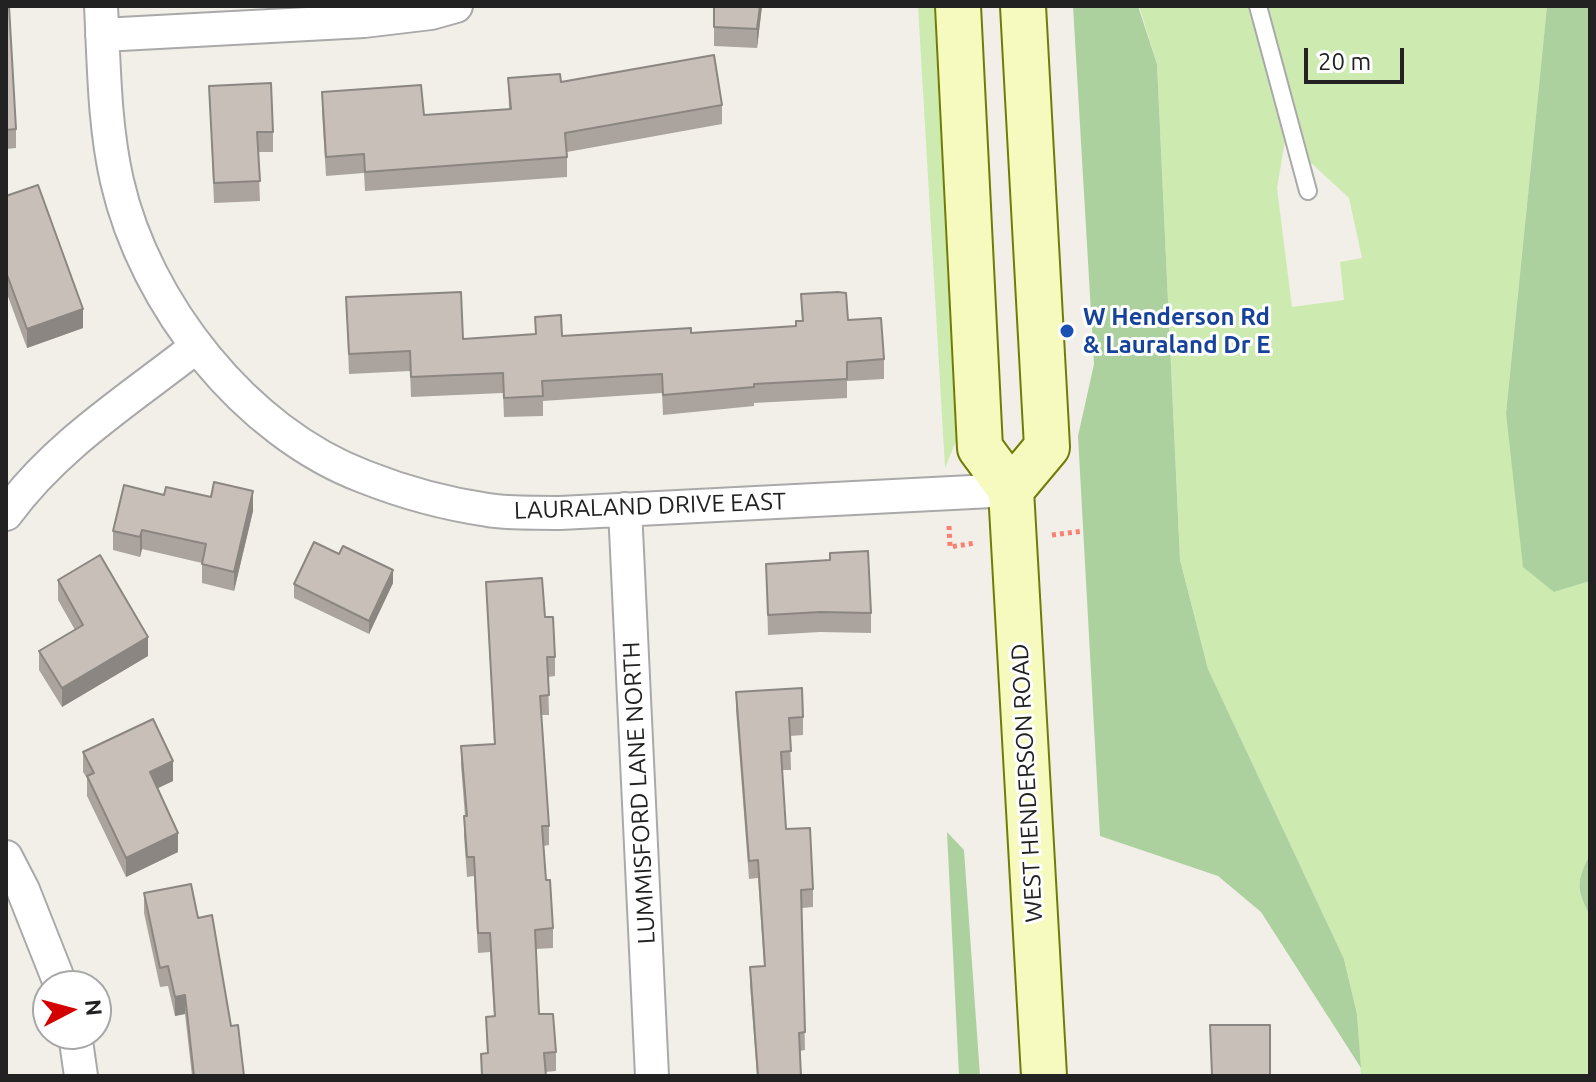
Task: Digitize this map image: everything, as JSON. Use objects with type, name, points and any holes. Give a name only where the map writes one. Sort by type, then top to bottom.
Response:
[{"type":"main road","points":[[958,6],[980,448],[1011,490],[1047,447],[1023,6]]},
{"type":"main road","name":"WEST HENDERSON ROAD","points":[[1011,490],[1044,1076]]},
{"type":"street","points":[[102,20],[364,21],[431,13],[456,6]]},
{"type":"street","name":"LAURALAND DRIVE EAST","points":[[102,20],[107,123],[117,181],[134,239],[164,300],[196,347],[225,380],[312,451],[363,477],[489,510],[560,513],[1011,490]]},
{"type":"street","points":[[6,514],[37,475],[61,452],[196,347]]},
{"type":"street","name":"LUMMISFORD LANE NORTH","points":[[625,509],[652,1076]]},
{"type":"street","points":[[6,857],[23,890],[55,970]]},
{"type":"street","points":[[77,1050],[81,1076]]},
{"type":"lane","points":[[1258,6],[1308,191]]},
{"type":"green space","points":[[918,6],[934,6],[956,441],[945,468]]},
{"type":"green space","points":[[1073,6],[1138,6],[1157,64],[1180,560],[1208,669],[1344,959],[1357,1014],[1361,1068],[1261,912],[1218,876],[1100,836],[1078,436],[1094,364]]},
{"type":"green space","points":[[1139,6],[1254,6],[1285,141],[1277,188],[1292,307],[1344,300],[1340,262],[1362,258],[1349,198],[1309,161],[1267,6],[1547,6],[1506,413],[1554,592],[1590,581],[1590,854],[1580,885],[1590,916],[1590,1076],[1361,1076],[1357,1014],[1344,959],[1208,669],[1180,560],[1157,64]]},
{"type":"green space","points":[[1547,6],[1590,6],[1590,581],[1554,592],[1523,567],[1506,413]]},
{"type":"green space","points":[[947,832],[964,850],[980,1076],[959,1076]]},
{"type":"green space","points":[[1590,854],[1590,916],[1580,885]]},
{"type":"building","points":[[6,6],[9,6],[16,129],[6,130]]},
{"type":"building","points":[[714,6],[760,6],[757,29],[714,27]]},
{"type":"building","points":[[714,55],[722,105],[565,133],[567,157],[365,172],[364,154],[326,157],[322,92],[421,85],[424,115],[511,109],[508,78],[560,74],[561,82]]},
{"type":"building","points":[[271,83],[273,132],[257,132],[260,181],[214,183],[209,86]]},
{"type":"building","points":[[38,185],[83,309],[27,329],[6,272],[6,196]]},
{"type":"building","points":[[461,292],[463,339],[536,334],[535,317],[561,315],[562,336],[691,328],[691,333],[796,326],[796,321],[803,321],[801,294],[846,293],[848,320],[881,318],[884,359],[847,362],[847,379],[754,384],[754,387],[663,395],[662,374],[542,381],[543,396],[504,398],[503,373],[411,377],[410,351],[349,354],[346,297]]},
{"type":"building","points":[[214,482],[253,491],[234,572],[202,564],[206,544],[142,530],[140,537],[113,531],[124,485],[164,495],[166,487],[211,497]]},
{"type":"building","points":[[314,542],[339,554],[343,546],[393,570],[369,621],[294,584]]},
{"type":"building","points":[[868,551],[871,613],[768,615],[766,564],[830,560],[830,553]]},
{"type":"building","points":[[100,555],[148,637],[62,688],[39,651],[83,625],[58,580]]},
{"type":"building","points":[[542,578],[545,617],[553,617],[555,657],[547,657],[549,695],[540,696],[549,826],[542,826],[553,928],[535,930],[539,1014],[553,1014],[556,1052],[544,1053],[546,1076],[482,1076],[481,1054],[488,1053],[486,1017],[495,1016],[490,933],[478,933],[474,857],[467,857],[461,746],[495,744],[486,582]]},
{"type":"building","points":[[802,688],[803,717],[789,718],[791,751],[781,752],[786,829],[810,828],[813,889],[801,890],[805,1032],[799,1033],[801,1076],[758,1076],[750,967],[765,966],[758,860],[749,861],[736,692]]},
{"type":"building","points":[[153,719],[173,761],[150,772],[178,833],[126,858],[87,776],[94,773],[83,752]]},
{"type":"building","points":[[191,884],[198,918],[212,915],[231,1026],[238,1025],[244,1076],[194,1076],[185,995],[175,997],[168,966],[160,968],[144,893]]},
{"type":"building","points":[[1210,1025],[1270,1025],[1270,1076],[1209,1076],[1212,1075]]},
{"type":"place","name":"W Henderson Rd & Lauraland Dr E","points":[[1067,331]]}]
